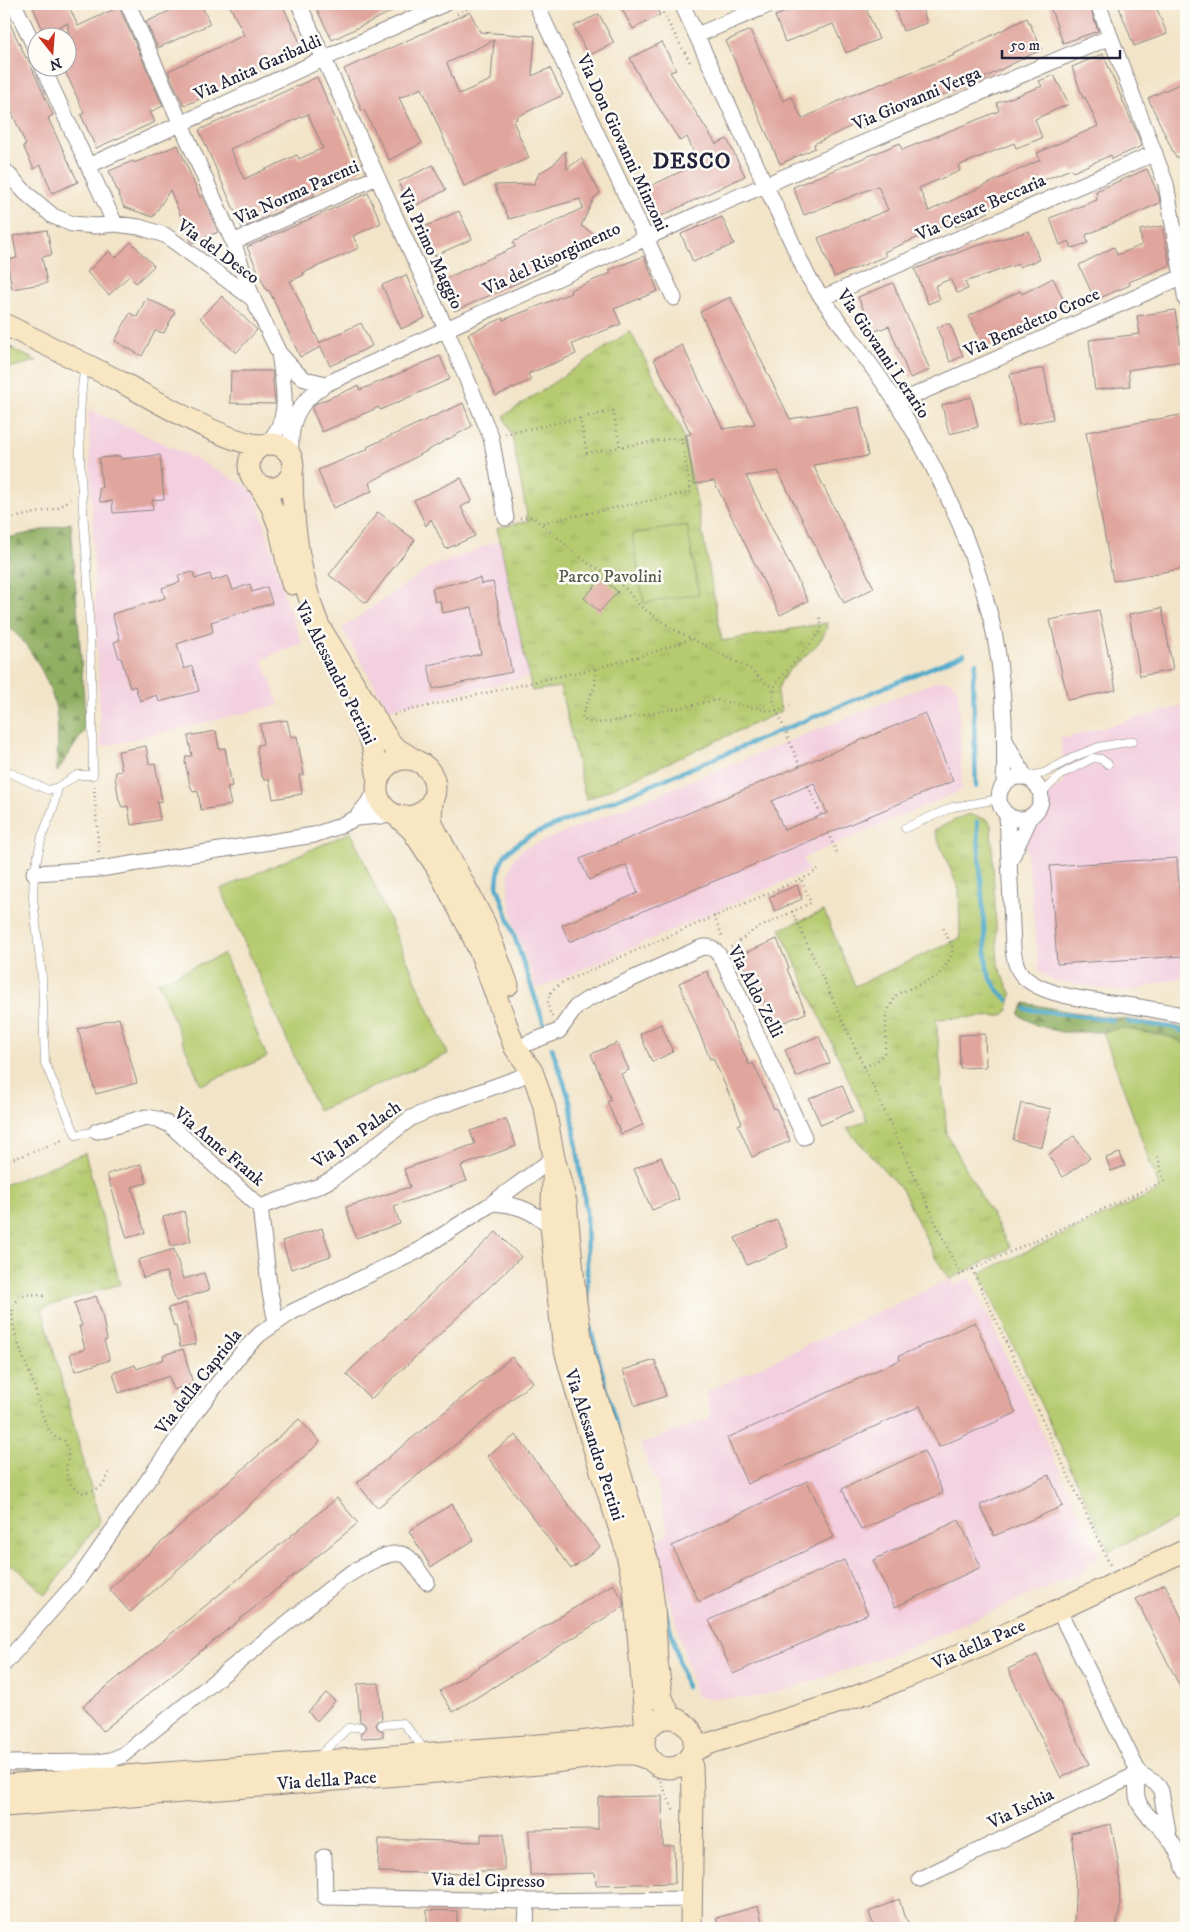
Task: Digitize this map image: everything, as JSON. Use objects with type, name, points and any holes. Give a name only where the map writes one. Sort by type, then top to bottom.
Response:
[{"type":"street","points":[[14,4],[28,33]]},
{"type":"street","points":[[128,4],[233,242],[253,299]]},
{"type":"street","name":"Via Primo Maggio","points":[[299,4],[446,328],[491,437],[506,518]]},
{"type":"street","name":"Via Don Giovanni Minzoni","points":[[536,4],[674,298]]},
{"type":"street","name":"Via Giovanni Lerario","points":[[682,4],[795,250],[822,298],[897,403],[935,469],[964,535],[982,588],[997,652],[1005,741],[1002,792]]},
{"type":"street","points":[[697,35],[771,4]]},
{"type":"street","points":[[1098,4],[1166,184],[1184,276],[1186,300]]},
{"type":"street","name":"Via Anita Garibaldi","points":[[88,166],[324,58],[447,10]]},
{"type":"street","name":"Via Giovanni Verga","points":[[766,184],[1110,37]]},
{"type":"street","points":[[48,78],[115,224]]},
{"type":"street","name":"Via Cesare Beccaria","points":[[822,298],[1155,153]]},
{"type":"street","name":"Via del Desco","points":[[4,170],[27,194],[53,216],[72,224],[96,226],[115,224],[138,227],[165,235],[253,299],[279,353]]},
{"type":"street","name":"Via Norma Parenti","points":[[233,242],[376,177]]},
{"type":"street","name":"Via del Risorgimento","points":[[326,384],[766,184]]},
{"type":"street","name":"Via Benedetto Croce","points":[[897,403],[1184,276]]},
{"type":"street","points":[[4,324],[216,431],[254,445],[264,444],[281,445],[292,464],[289,478],[278,487],[272,488],[254,478],[250,458],[253,452],[264,444],[277,434],[279,428],[284,401],[279,353]]},
{"type":"street","points":[[279,353],[305,379],[326,384]]},
{"type":"street","name":"Via Alessandro Pertini","points":[[326,384],[313,392],[298,411],[291,430],[296,520],[303,575],[311,607],[326,639],[394,747],[415,760]]},
{"type":"street","name":"Via Alessandro Pertini","points":[[216,431],[254,478],[270,503],[279,526],[292,584],[308,628],[368,734],[375,754],[377,786]]},
{"type":"street","name":"Via Giovanni Lerario","points":[[1005,741],[1025,777]]},
{"type":"street","points":[[34,873],[100,869],[314,835],[337,828],[356,818],[414,817],[432,802],[435,791],[434,780],[429,770],[415,760],[405,759],[390,763],[383,770],[377,786],[356,818]]},
{"type":"street","points":[[1010,860],[1031,816],[1041,803],[1041,793],[1036,783],[1025,777],[1010,780],[1002,792],[1003,810],[1007,814],[1019,818],[1031,816]]},
{"type":"street","points":[[377,786],[382,806],[396,816]]},
{"type":"street","name":"Via Alessandro Pertini","points":[[432,802],[431,822],[484,924],[528,1043],[532,1071],[545,1110],[554,1158],[566,1202],[576,1304],[584,1357],[648,1562],[662,1698],[678,1721]]},
{"type":"street","points":[[1007,814],[1012,948],[1014,959],[1023,976],[1035,985],[1059,995],[1186,1016]]},
{"type":"street","name":"Via Alessandro Pertini","points":[[396,816],[412,830],[436,866],[482,957],[515,1048],[532,1071]]},
{"type":"street","name":"Via Aldo Zelli","points":[[559,1031],[576,1007],[588,999],[700,948],[709,947],[714,949],[725,965],[804,1137]]},
{"type":"street","points":[[1167,1012],[1186,1009]]},
{"type":"street","points":[[528,1043],[559,1031]]},
{"type":"street","name":"Via Jan Palach","points":[[260,1207],[319,1186],[332,1179],[411,1118],[532,1071]]},
{"type":"street","name":"Via Anne Frank","points":[[97,1130],[146,1117],[157,1119],[170,1125],[260,1207],[270,1293],[276,1322]]},
{"type":"street","name":"Via Alessandro Pertini","points":[[554,1158],[551,1226],[564,1343],[568,1365],[626,1546],[634,1586],[646,1731]]},
{"type":"street","name":"Via della Capriola","points":[[4,1664],[78,1580],[197,1410],[243,1351],[276,1322],[292,1312],[418,1250],[493,1203],[554,1158]]},
{"type":"street","points":[[493,1203],[523,1207],[535,1213],[551,1226]]},
{"type":"street","name":"Via della Pace","points":[[691,1754],[708,1744],[840,1702],[891,1683],[1186,1550]]},
{"type":"street","points":[[4,1763],[97,1762],[123,1756],[343,1578],[380,1558],[399,1553],[408,1557],[427,1582]]},
{"type":"street","points":[[1058,1609],[1139,1773],[1157,1784],[1161,1791],[1169,1838]]},
{"type":"street","points":[[683,1816],[693,1787],[691,1754],[693,1736],[678,1721],[657,1721],[646,1731],[643,1745],[654,1767],[675,1783],[683,1816],[691,1899],[691,1928]]},
{"type":"street","name":"Via della Pace","points":[[678,1721],[712,1729],[765,1725]]},
{"type":"street","name":"Via della Pace","points":[[4,1785],[608,1739],[646,1731]]},
{"type":"street","name":"Via della Pace","points":[[4,1806],[539,1764],[616,1754],[634,1754],[654,1767]]},
{"type":"street","points":[[654,1767],[677,1767],[684,1764],[691,1754]]},
{"type":"street","points":[[1139,1773],[1135,1794],[1138,1802],[1169,1838],[1186,1872]]},
{"type":"street","name":"Via Ischia","points":[[920,1879],[1139,1773]]},
{"type":"street","name":"Via del Cipresso","points":[[324,1857],[325,1897],[527,1901],[691,1899]]},
{"type":"street","points":[[526,1928],[527,1901]]},
{"type":"lane","points":[[4,766],[8,772],[48,790],[58,787],[77,774],[93,774],[90,633],[80,416],[82,384],[86,364]]},
{"type":"lane","points":[[1025,777],[1044,773],[1076,756],[1099,747],[1133,741]]},
{"type":"lane","points":[[1041,793],[1062,774],[1093,758],[1101,759],[1108,764]]},
{"type":"lane","points":[[58,787],[53,809],[42,836],[34,873],[33,898],[42,978],[45,1063],[76,1135],[97,1130]]},
{"type":"lane","points":[[905,828],[953,807],[1002,792]]},
{"type":"lane","points":[[382,1725],[403,1723],[428,1753]]},
{"type":"lane","points":[[313,1762],[348,1728],[360,1727]]},
{"type":"path","points":[[447,10],[478,4]]},
{"type":"path","points":[[658,4],[692,64]]},
{"type":"path","points":[[491,437],[613,411],[620,446]]},
{"type":"path","points":[[541,523],[691,492],[681,437],[587,453],[580,418]]},
{"type":"path","points":[[4,520],[58,508],[68,502],[74,493],[82,488]]},
{"type":"path","points":[[506,518],[533,517],[586,562],[604,572],[624,587],[640,606],[673,629],[750,669],[774,687]]},
{"type":"path","points":[[800,766],[774,704],[774,687],[820,632],[822,628],[819,615]]},
{"type":"path","points":[[378,722],[401,712],[596,668],[648,654],[691,639]]},
{"type":"path","points":[[596,668],[595,685],[582,715],[584,720],[593,723],[629,719],[717,700],[778,712],[790,705]]},
{"type":"path","points":[[93,774],[100,869]]},
{"type":"path","points":[[808,786],[821,815]]},
{"type":"path","points":[[828,833],[838,855]]},
{"type":"path","points":[[559,1031],[547,1003],[549,994],[554,988],[584,973],[801,879],[818,869]]},
{"type":"path","points":[[727,949],[754,930],[811,903],[801,879]]},
{"type":"path","points":[[792,912],[960,1275],[1164,1181],[1156,1153]]},
{"type":"path","points":[[714,916],[724,941]]},
{"type":"path","points":[[863,1067],[877,1061],[884,1053],[886,1014],[897,994],[937,977],[950,958],[953,949],[942,925]]},
{"type":"path","points":[[4,1161],[76,1135]]},
{"type":"path","points":[[972,1269],[1106,1558],[1120,1581]]},
{"type":"path","points":[[44,1296],[31,1294],[18,1298],[13,1307],[21,1354],[33,1384],[39,1406],[50,1432],[55,1437],[64,1440],[68,1447],[66,1475],[72,1486],[82,1493],[100,1489],[107,1481],[110,1469]]},
{"type":"path","points":[[654,1767],[683,1816]]},
{"type":"shaded area","points":[[88,409],[182,452],[247,486],[253,492],[260,508],[286,602],[302,643],[262,659],[279,705],[101,747]]},
{"type":"shaded area","points":[[501,540],[530,677],[388,709],[342,628],[429,568]]},
{"type":"shaded area","points":[[940,680],[951,682],[958,690],[962,790],[803,858],[808,871],[537,989],[514,925],[508,892],[509,873],[515,857],[523,849]]},
{"type":"shaded area","points":[[1186,705],[1186,976],[1128,992],[1054,981],[1039,971],[1025,837],[1049,793],[1065,782],[1061,739]]},
{"type":"shaded area","points":[[970,1278],[1099,1556],[1086,1562],[1088,1569],[907,1649],[786,1690],[750,1698],[707,1698],[696,1696],[654,1544],[668,1532],[656,1480],[650,1470],[641,1444],[711,1418],[706,1392],[950,1279],[953,1286]]},
{"type":"green space","name":"Parco Pavolini","points":[[630,331],[681,428],[695,492],[722,641],[827,623],[824,635],[786,674],[779,685],[778,697],[782,711],[586,800],[560,687],[532,691],[497,528],[528,521],[512,436],[504,416]]},
{"type":"green space","points":[[4,345],[37,361],[4,369]]},
{"type":"green space","points":[[71,523],[86,728],[57,772],[57,717],[49,687],[30,650],[4,624],[4,539]]},
{"type":"green space","points":[[687,525],[699,594],[644,603],[632,534]]},
{"type":"green space","points":[[968,814],[988,820],[991,825],[998,965],[1012,995],[1007,1012],[1001,1016],[936,1019],[947,1134],[1010,1248],[950,1279],[936,1259],[903,1191],[847,1129],[867,1120],[780,929],[824,911],[855,986],[960,938],[959,890],[934,830]]},
{"type":"green space","points":[[351,832],[448,1054],[318,1111],[221,889]]},
{"type":"green space","points":[[224,954],[267,1057],[201,1085],[158,982]]},
{"type":"green space","points":[[1025,1003],[1186,1029],[1186,1044],[1170,1037],[1120,1028],[1103,1032],[1061,1032],[1036,1025],[1019,1015]]},
{"type":"green space","points":[[1120,1028],[1170,1037],[1186,1044],[1186,1515],[1109,1551],[980,1273],[1160,1190],[1103,1032]]},
{"type":"green space","points":[[85,1153],[120,1284],[42,1308],[100,1521],[46,1595],[12,1564],[4,1571],[4,1185]]},
{"type":"building","points":[[32,4],[68,4],[78,26],[119,7],[163,106],[150,112],[155,122],[96,148],[81,115],[84,113],[68,78],[78,78],[78,28],[68,28],[68,23],[56,28],[42,28]]},
{"type":"building","points":[[184,4],[201,4],[210,24],[158,48],[146,22]]},
{"type":"building","points":[[229,4],[282,4],[304,51],[184,106],[168,71],[244,35]]},
{"type":"building","points":[[314,4],[407,4],[332,40]]},
{"type":"building","points":[[619,4],[654,4],[660,15],[633,29]]},
{"type":"building","points":[[806,4],[864,4],[879,39],[846,53],[833,24],[785,42],[775,16]]},
{"type":"building","points":[[893,4],[920,4],[927,23],[903,31]]},
{"type":"building","points":[[1049,4],[1089,4],[1098,31],[1063,43]]},
{"type":"building","points":[[1129,4],[1155,4],[1167,34],[1134,46],[1119,7]]},
{"type":"building","points":[[4,11],[28,59],[28,78],[36,78],[53,115],[48,118],[78,182],[52,193],[41,165],[34,169],[23,146],[26,145],[4,94]]},
{"type":"building","points":[[470,12],[480,32],[535,36],[532,76],[550,68],[563,95],[516,117],[517,119],[513,121],[529,158],[464,186],[422,88],[399,98],[422,143],[389,160],[364,110],[362,111],[344,69]],"holes":[[[494,40],[491,80],[459,94],[447,63]]]},
{"type":"building","points":[[599,14],[614,43],[588,56],[574,26]]},
{"type":"building","points":[[1027,18],[1042,49],[970,85],[903,110],[860,129],[858,123],[814,144],[815,148],[780,164],[726,41],[750,30],[783,101],[792,97],[802,119],[847,97],[955,55]]},
{"type":"building","points":[[662,42],[676,70],[670,72],[716,144],[727,139],[745,176],[657,218],[644,189],[699,163],[687,137],[680,141],[642,82],[630,58]]},
{"type":"building","points":[[1103,54],[1142,146],[1112,159],[1111,155],[1073,172],[1071,169],[1024,188],[1026,192],[987,209],[989,212],[956,227],[954,222],[884,252],[886,256],[834,277],[818,238],[888,210],[878,186],[804,215],[793,187],[900,143],[902,150],[999,111],[997,103],[1042,86],[1039,81],[1054,75],[1069,104],[1035,119],[1042,138],[1016,148],[1014,143],[958,166],[960,171],[919,188],[929,211],[1040,160],[1037,153],[1098,126],[1085,97],[1083,98],[1072,67]]},
{"type":"building","points":[[317,77],[359,171],[313,192],[315,195],[242,228],[199,130]],"holes":[[[308,114],[323,148],[299,159],[297,155],[244,179],[230,149]]]},
{"type":"building","points":[[1186,81],[1186,153],[1176,158],[1148,98]]},
{"type":"building","points":[[178,145],[200,197],[202,196],[218,232],[192,243],[170,190],[153,217],[124,207],[109,171]]},
{"type":"building","points":[[565,151],[567,169],[581,158],[600,193],[594,198],[581,226],[603,240],[554,262],[555,266],[455,311],[442,280],[515,247],[513,242],[583,208],[580,199],[509,219],[494,185],[534,184],[539,173],[553,165]]},
{"type":"building","points":[[433,165],[446,190],[415,206],[410,206],[398,182]]},
{"type":"building","points":[[1147,169],[1159,196],[1160,203],[1086,235],[1088,243],[1072,248],[1069,241],[1060,245],[1050,218],[1097,200],[1096,191]]},
{"type":"building","points":[[368,193],[381,223],[353,236],[359,248],[303,273],[304,275],[290,281],[319,343],[361,323],[372,346],[330,366],[321,347],[300,357],[247,247]]},
{"type":"building","points":[[459,211],[472,239],[434,256],[422,228]]},
{"type":"building","points":[[722,217],[734,244],[693,262],[681,234]]},
{"type":"building","points":[[1162,226],[1170,265],[1129,282],[1130,285],[1095,300],[1079,265],[1114,247],[1117,255],[1142,245],[1140,230]]},
{"type":"building","points":[[47,230],[52,255],[42,257],[47,283],[12,289],[7,260],[17,258],[13,236]]},
{"type":"building","points":[[1029,231],[1039,260],[1019,267],[1018,264],[965,282],[968,289],[957,293],[950,279],[935,286],[940,299],[928,304],[915,269],[973,247]]},
{"type":"building","points":[[131,242],[154,266],[136,283],[129,276],[109,295],[87,272],[109,251],[115,258]]},
{"type":"building","points":[[644,256],[658,291],[614,309],[621,324],[572,344],[576,354],[528,374],[531,380],[496,396],[468,334],[503,318],[503,320],[571,293],[570,290],[611,273],[609,270]]},
{"type":"building","points":[[406,275],[425,318],[401,329],[382,285]]},
{"type":"building","points":[[1053,278],[1066,305],[1035,320],[1037,323],[985,349],[969,316],[1020,291],[1022,294]]},
{"type":"building","points":[[893,283],[930,370],[910,378],[889,326],[873,332],[858,297]]},
{"type":"building","points":[[222,296],[257,330],[236,353],[200,318]]},
{"type":"building","points":[[730,297],[790,419],[859,407],[868,456],[813,465],[874,588],[844,603],[778,471],[746,476],[808,601],[780,615],[714,481],[694,484],[686,435],[691,434],[654,359],[682,345],[723,429],[755,424],[700,312]]},
{"type":"building","points":[[146,298],[175,312],[164,333],[155,331],[142,356],[115,341],[130,313],[137,317]]},
{"type":"building","points":[[1175,310],[1183,361],[1128,370],[1130,386],[1095,390],[1089,340],[1140,334],[1137,316]]},
{"type":"building","points":[[950,324],[963,356],[950,362],[937,328]]},
{"type":"building","points":[[440,356],[450,379],[380,410],[379,407],[322,432],[312,409],[315,404],[358,386],[360,390]]},
{"type":"building","points":[[1044,368],[1053,419],[1019,425],[1010,374]]},
{"type":"building","points":[[231,371],[272,371],[275,404],[230,403]]},
{"type":"building","points":[[971,397],[978,427],[949,434],[942,405]]},
{"type":"building","points":[[463,403],[472,426],[369,483],[372,491],[333,508],[318,470],[368,449],[367,447]]},
{"type":"building","points":[[1186,414],[1186,568],[1113,581],[1086,432]]},
{"type":"building","points":[[160,455],[164,499],[152,500],[153,510],[113,513],[112,501],[100,502],[99,488],[102,488],[99,458],[120,456],[121,459]]},
{"type":"building","points":[[461,478],[472,501],[461,507],[475,536],[446,549],[431,519],[426,526],[414,500]]},
{"type":"building","points":[[378,512],[415,540],[366,603],[329,575]]},
{"type":"building","points":[[193,572],[195,579],[210,574],[212,581],[228,576],[233,590],[250,584],[252,592],[267,587],[272,603],[211,622],[213,632],[177,644],[184,669],[192,666],[199,691],[159,702],[157,695],[140,701],[135,686],[130,688],[121,658],[119,658],[114,642],[120,640],[112,614],[165,598],[162,588],[180,582],[178,576]]},
{"type":"building","points":[[480,578],[481,584],[493,582],[512,672],[433,689],[428,665],[481,654],[472,607],[442,613],[440,601],[435,602],[432,588]]},
{"type":"building","points":[[602,578],[618,592],[599,612],[584,598]]},
{"type":"building","points":[[1162,608],[1173,670],[1140,676],[1129,614]]},
{"type":"building","points":[[1099,610],[1116,690],[1068,700],[1050,620]]},
{"type":"building","points":[[925,713],[953,781],[569,942],[562,925],[638,893],[626,865],[589,880],[580,859]],"holes":[[[814,783],[827,813],[784,830],[772,801]]]},
{"type":"building","points":[[287,720],[291,737],[297,736],[304,775],[299,775],[302,794],[273,799],[269,779],[264,780],[261,774],[257,751],[258,745],[263,744],[260,724]]},
{"type":"building","points":[[216,731],[219,749],[225,748],[232,786],[227,787],[231,805],[201,810],[198,791],[193,792],[185,762],[186,756],[192,756],[188,736]]},
{"type":"building","points":[[146,746],[149,764],[155,763],[162,801],[157,802],[160,820],[131,825],[128,806],[122,807],[119,800],[115,777],[116,772],[122,771],[118,751]]},
{"type":"building","points":[[1177,858],[1184,956],[1057,964],[1050,866]]},
{"type":"building","points":[[797,885],[802,899],[775,911],[769,897]]},
{"type":"building","points":[[777,939],[789,968],[787,969],[806,1013],[775,1026],[756,983],[753,984],[740,955]]},
{"type":"building","points":[[707,971],[749,1065],[753,1063],[790,1141],[752,1157],[738,1125],[742,1123],[713,1058],[710,1059],[679,983]]},
{"type":"building","points":[[119,1018],[137,1083],[96,1094],[78,1029]]},
{"type":"building","points":[[661,1024],[673,1052],[652,1062],[640,1034]]},
{"type":"building","points":[[985,1034],[986,1067],[960,1068],[959,1035]]},
{"type":"building","points":[[819,1036],[830,1063],[796,1077],[785,1050]]},
{"type":"building","points":[[617,1043],[629,1070],[621,1074],[643,1125],[621,1134],[607,1102],[611,1100],[591,1054]]},
{"type":"building","points":[[842,1085],[853,1111],[821,1125],[809,1099]]},
{"type":"building","points":[[1021,1103],[1051,1109],[1042,1147],[1013,1140]]},
{"type":"building","points":[[506,1119],[516,1146],[461,1166],[467,1181],[394,1206],[400,1224],[356,1238],[346,1207],[410,1187],[404,1169],[475,1144],[470,1131]]},
{"type":"building","points":[[1074,1136],[1090,1158],[1063,1177],[1048,1155]]},
{"type":"building","points":[[1120,1153],[1125,1166],[1111,1171],[1106,1158]]},
{"type":"building","points":[[661,1157],[679,1199],[652,1210],[634,1169]]},
{"type":"building","points":[[141,1164],[147,1183],[132,1187],[145,1233],[127,1238],[107,1174]]},
{"type":"building","points":[[184,1211],[191,1241],[171,1246],[163,1217]]},
{"type":"building","points":[[777,1220],[788,1247],[747,1265],[735,1238]]},
{"type":"building","points":[[322,1228],[331,1256],[291,1269],[282,1241]]},
{"type":"building","points":[[496,1232],[521,1257],[371,1399],[346,1374]]},
{"type":"building","points":[[174,1249],[183,1279],[204,1273],[209,1290],[176,1301],[166,1272],[143,1278],[138,1260]]},
{"type":"building","points":[[96,1296],[102,1314],[107,1340],[104,1341],[110,1360],[75,1371],[70,1354],[85,1349],[79,1326],[82,1326],[74,1303]]},
{"type":"building","points":[[186,1303],[196,1344],[180,1347],[176,1326],[174,1326],[168,1308]]},
{"type":"building","points":[[975,1322],[1016,1413],[939,1447],[920,1406],[747,1484],[727,1438],[900,1360],[899,1356]]},
{"type":"building","points":[[183,1349],[193,1384],[173,1390],[169,1376],[119,1393],[113,1373],[135,1365],[137,1369],[164,1359],[163,1355]]},
{"type":"building","points":[[512,1357],[533,1382],[377,1508],[357,1483]]},
{"type":"building","points":[[655,1360],[666,1396],[635,1406],[623,1370]]},
{"type":"building","points":[[299,1419],[320,1442],[130,1612],[109,1589]]},
{"type":"building","points":[[516,1435],[600,1547],[571,1569],[487,1456]]},
{"type":"building","points":[[924,1451],[943,1493],[861,1530],[842,1489]]},
{"type":"building","points":[[1049,1475],[1063,1506],[994,1536],[980,1505]]},
{"type":"building","points":[[807,1481],[834,1537],[699,1602],[672,1546]]},
{"type":"building","points":[[337,1498],[358,1523],[103,1731],[83,1706]]},
{"type":"building","points":[[452,1504],[474,1540],[431,1567],[409,1531]]},
{"type":"building","points":[[959,1520],[981,1567],[895,1607],[873,1560]]},
{"type":"building","points":[[844,1560],[868,1614],[733,1674],[709,1620]]},
{"type":"building","points":[[613,1584],[623,1599],[623,1607],[453,1712],[440,1691]]},
{"type":"building","points":[[1165,1584],[1186,1627],[1186,1699],[1136,1599]]},
{"type":"building","points":[[1037,1655],[1089,1764],[1061,1778],[1008,1669]]},
{"type":"building","points":[[379,1683],[382,1719],[376,1725],[378,1729],[383,1731],[383,1737],[361,1738],[360,1733],[366,1727],[360,1721],[357,1684]]},
{"type":"building","points":[[326,1693],[335,1701],[317,1721],[308,1712]]},
{"type":"building","points":[[662,1796],[663,1846],[674,1846],[675,1883],[596,1885],[595,1873],[530,1875],[529,1830],[598,1829],[598,1797]]},
{"type":"building","points":[[1111,1824],[1119,1866],[1120,1908],[1116,1928],[1074,1928],[1076,1864],[1071,1833]]},
{"type":"building","points":[[481,1834],[504,1834],[504,1871],[474,1871],[474,1874],[378,1872],[379,1839],[481,1842]]},
{"type":"building","points":[[899,1899],[904,1916],[912,1928],[874,1928],[869,1912]]},
{"type":"building","points":[[758,1906],[764,1928],[719,1928],[716,1918]]},
{"type":"building","points":[[427,1910],[457,1911],[457,1928],[427,1928]]},
{"type":"waterway","points":[[544,1024],[497,885],[499,867],[505,855],[514,846],[529,836],[964,654]]},
{"type":"waterway","points":[[976,663],[973,680],[976,787]]},
{"type":"waterway","points":[[977,822],[987,968],[995,986],[1008,1000]]},
{"type":"waterway","points":[[1026,1009],[1113,1020]]},
{"type":"waterway","points":[[1128,1022],[1171,1027],[1186,1033]]},
{"type":"waterway","points":[[552,1048],[570,1101],[586,1210],[588,1319],[618,1432]]},
{"type":"waterway","points":[[663,1601],[686,1687]]},
{"type":"district","name":"DESCO","points":[[692,161]]}]
